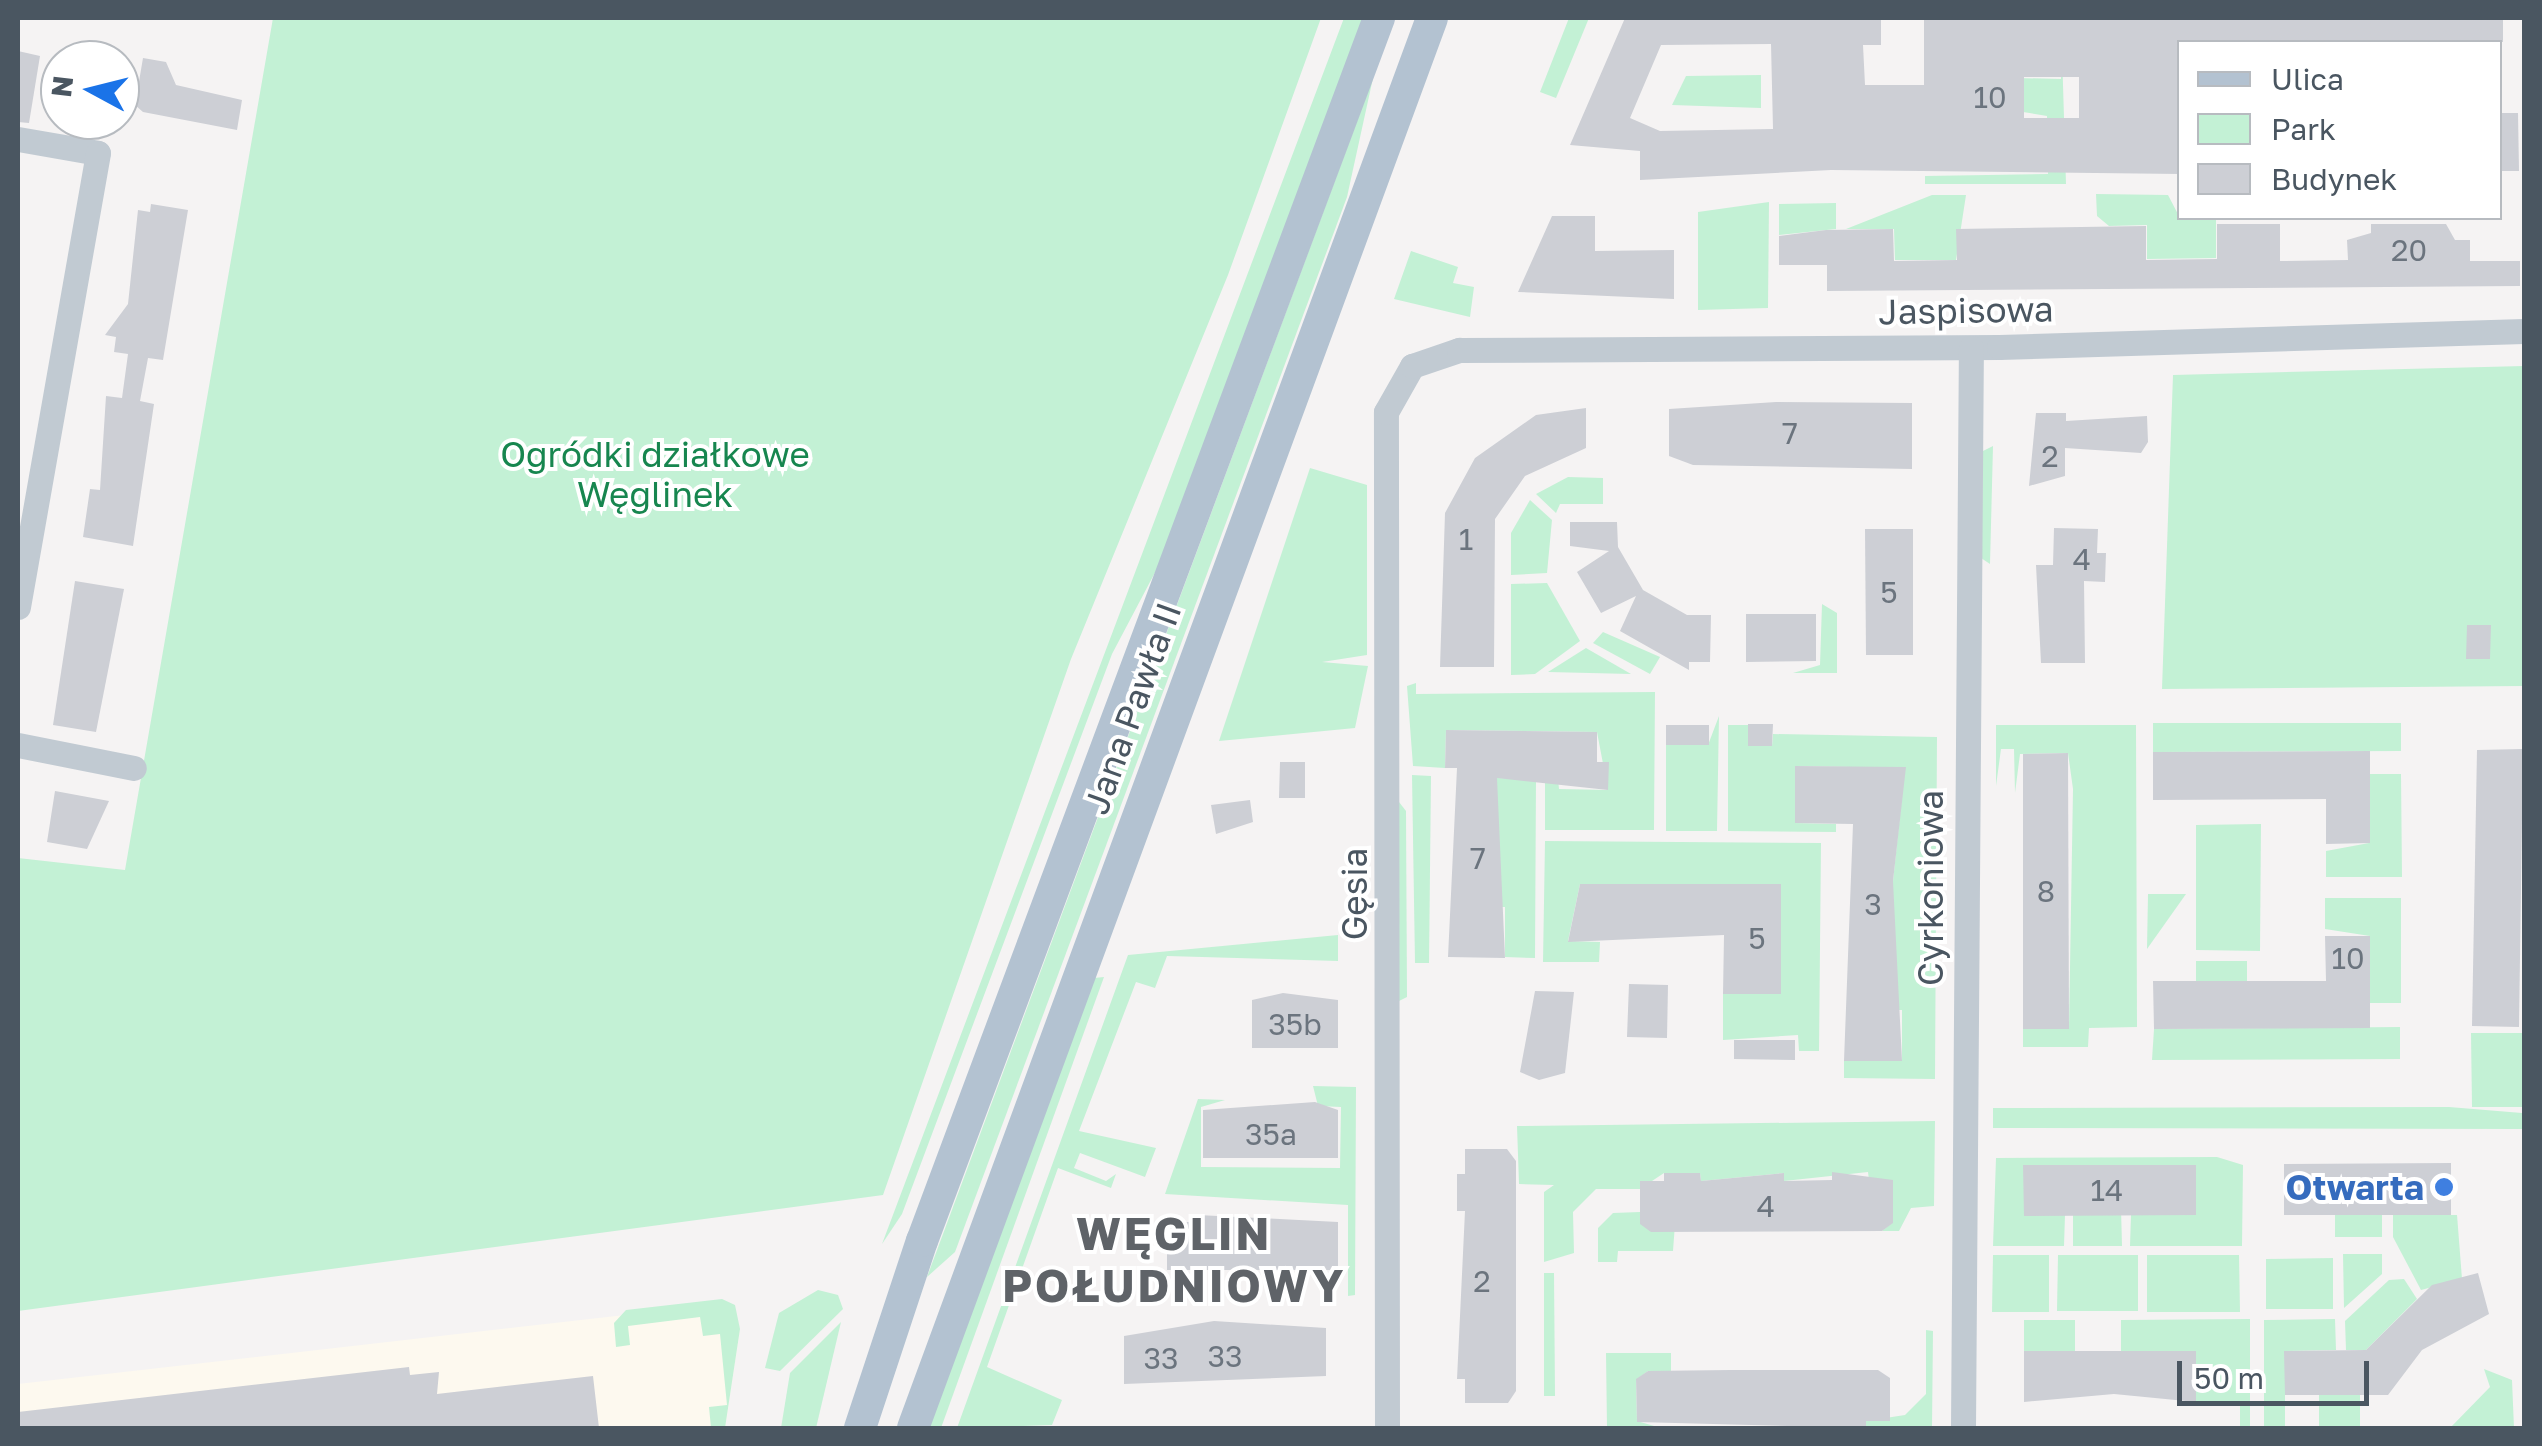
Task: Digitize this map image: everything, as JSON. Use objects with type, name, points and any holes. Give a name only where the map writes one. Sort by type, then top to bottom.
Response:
[{"type":"main road","name":"Jana Pawła II","points":[[860,1428],[922,1241],[1380,18]]},
{"type":"main road","name":"Jana Pawła II","points":[[913,1428],[1432,18]]},
{"type":"street","points":[[18,140],[98,153],[18,608]]},
{"type":"street","name":"Jaspisowa","points":[[1412,366],[1458,350],[1971,348],[2524,330]]},
{"type":"street","name":"Cyrkoniowa","points":[[1963,1428],[1971,348]]},
{"type":"street","name":"Gęsia","points":[[1387,1428],[1386,412],[1412,366]]},
{"type":"street","points":[[18,746],[134,768]]},
{"type":"shaded area","points":[[731,1303],[740,1329],[725,1428],[18,1428],[18,1384]]},
{"type":"green space","name":"Ogródki działkowe Węglinek","points":[[273,18],[1321,18],[1228,275],[1071,659],[883,1195],[18,1311],[18,858],[125,870]]},
{"type":"green space","points":[[1344,18],[1363,18],[1160,563],[1112,654],[902,1214],[882,1244]]},
{"type":"green space","points":[[1569,18],[1589,18],[1556,98],[1540,92]]},
{"type":"green space","points":[[2061,18],[2066,184],[1925,184],[1925,176],[2048,174],[2047,116],[2017,111],[2016,78],[2061,79]]},
{"type":"green space","points":[[1761,75],[1761,108],[1672,105],[1686,76]]},
{"type":"green space","points":[[1373,78],[1347,197],[955,1252],[927,1277]]},
{"type":"green space","points":[[2096,194],[2168,195],[2177,220],[2216,220],[2216,258],[2147,259],[2147,225],[2109,226],[2097,216]]},
{"type":"green space","points":[[1932,195],[1966,195],[1956,260],[1895,260],[1894,229],[1846,229]]},
{"type":"green space","points":[[1769,202],[1768,308],[1698,310],[1698,212]]},
{"type":"green space","points":[[1836,203],[1836,229],[1779,235],[1779,204]]},
{"type":"green space","points":[[1411,251],[1458,267],[1453,283],[1474,287],[1470,317],[1394,299]]},
{"type":"green space","points":[[2524,366],[2524,686],[2162,689],[2173,375]]},
{"type":"green space","points":[[1993,446],[1990,564],[1981,558],[1983,451]]},
{"type":"green space","points":[[1310,468],[1367,485],[1367,655],[1322,662],[1368,666],[1355,728],[1219,741]]},
{"type":"green space","points":[[1568,477],[1603,478],[1603,504],[1560,504],[1556,513],[1536,494]]},
{"type":"green space","points":[[1530,500],[1552,520],[1547,573],[1511,575],[1511,533]]},
{"type":"green space","points":[[1547,583],[1580,641],[1535,674],[1511,675],[1511,584]]},
{"type":"green space","points":[[1822,604],[1837,613],[1837,673],[1793,673],[1820,665]]},
{"type":"green space","points":[[1603,632],[1660,657],[1650,674],[1593,643]]},
{"type":"green space","points":[[1586,648],[1631,674],[1548,672]]},
{"type":"green space","points":[[1416,683],[1416,694],[1655,692],[1654,830],[1545,830],[1545,779],[1558,779],[1559,789],[1608,790],[1597,732],[1446,730],[1445,768],[1413,766],[1407,686]]},
{"type":"green space","points":[[1719,716],[1717,831],[1666,831],[1666,745],[1708,745]]},
{"type":"green space","points":[[2153,723],[2401,723],[2401,751],[2153,752]]},
{"type":"green space","points":[[1728,725],[1748,725],[1749,746],[1772,746],[1773,734],[1937,737],[1935,1079],[1844,1078],[1844,1061],[1902,1061],[1902,1010],[1892,1010],[1893,881],[1905,768],[1796,766],[1795,823],[1836,824],[1836,832],[1728,831]]},
{"type":"green space","points":[[1996,725],[2136,725],[2137,1027],[2089,1028],[2088,1047],[2023,1047],[2023,1029],[2069,1028],[2073,789],[2068,753],[2020,754],[2015,793],[2014,749],[2001,749],[1996,786]]},
{"type":"green space","points":[[2370,774],[2401,774],[2402,877],[2326,877],[2326,851],[2369,843]]},
{"type":"green space","points":[[1412,775],[1431,776],[1429,963],[1415,963]]},
{"type":"green space","points":[[1497,778],[1536,779],[1535,958],[1505,957],[1505,907],[1495,907]]},
{"type":"green space","points":[[1399,802],[1406,811],[1407,997],[1399,1001]]},
{"type":"green space","points":[[2261,824],[2260,951],[2196,950],[2196,825]]},
{"type":"green space","points":[[1545,841],[1821,843],[1819,1051],[1799,1051],[1798,1035],[1723,1040],[1723,994],[1781,994],[1781,884],[1620,895],[1620,884],[1580,884],[1568,941],[1600,942],[1599,962],[1543,962]]},
{"type":"green space","points":[[2148,894],[2186,894],[2147,949]]},
{"type":"green space","points":[[2325,898],[2401,898],[2401,1003],[2370,1003],[2370,936],[2325,929]]},
{"type":"green space","points":[[1338,935],[1338,961],[1167,956],[1155,988],[1136,982],[1079,1131],[1156,1148],[1145,1177],[1080,1153],[1074,1168],[1106,1181],[1116,1174],[1111,1188],[1058,1168],[987,1367],[1062,1400],[1052,1425],[957,1428],[1128,955]]},
{"type":"green space","points":[[2196,961],[2247,961],[2247,981],[2196,982]]},
{"type":"green space","points":[[1104,977],[941,1428],[927,1428],[1094,978]]},
{"type":"green space","points":[[2400,1027],[2400,1059],[2152,1060],[2154,1029]]},
{"type":"green space","points":[[2471,1033],[2524,1033],[2524,1107],[2472,1107]]},
{"type":"green space","points":[[1313,1086],[1356,1087],[1355,1295],[1348,1296],[1348,1205],[1165,1194],[1198,1099],[1225,1100],[1201,1107],[1201,1167],[1340,1168],[1341,1107],[1318,1106]]},
{"type":"green space","points":[[2449,1107],[2522,1113],[2522,1129],[1993,1128],[1993,1108]]},
{"type":"green space","points":[[1935,1121],[1934,1206],[1911,1208],[1899,1231],[1882,1231],[1893,1222],[1893,1181],[1869,1180],[1868,1172],[1784,1181],[1784,1173],[1701,1181],[1700,1173],[1664,1173],[1640,1189],[1596,1189],[1573,1212],[1574,1253],[1544,1262],[1544,1192],[1554,1185],[1519,1184],[1517,1126]]},
{"type":"green space","points":[[2217,1157],[2243,1165],[2242,1246],[2130,1246],[2131,1215],[2195,1165],[2024,1165],[2024,1215],[2065,1215],[2064,1246],[1993,1246],[1996,1158]]},
{"type":"green space","points":[[2121,1208],[2122,1246],[2073,1246],[2073,1209]]},
{"type":"green space","points":[[2335,1208],[2382,1208],[2382,1237],[2335,1237]]},
{"type":"green space","points":[[1640,1212],[1640,1223],[1675,1224],[1673,1251],[1618,1251],[1617,1262],[1598,1262],[1598,1228],[1613,1213]]},
{"type":"green space","points":[[2393,1215],[2457,1215],[2462,1279],[2421,1290],[2393,1237]]},
{"type":"green space","points":[[2343,1254],[2382,1254],[2382,1274],[2344,1308]]},
{"type":"green space","points":[[1993,1255],[2049,1255],[2049,1312],[1992,1312]]},
{"type":"green space","points":[[2058,1255],[2138,1255],[2138,1311],[2057,1311]]},
{"type":"green space","points":[[2147,1255],[2239,1255],[2240,1312],[2147,1312]]},
{"type":"green space","points":[[2333,1258],[2333,1309],[2266,1309],[2266,1259]]},
{"type":"green space","points":[[1544,1273],[1554,1273],[1555,1396],[1544,1396]]},
{"type":"green space","points":[[2404,1279],[2417,1299],[2366,1350],[2346,1350],[2345,1321],[2389,1280]]},
{"type":"green space","points":[[818,1290],[838,1295],[843,1309],[780,1371],[765,1368],[779,1313]]},
{"type":"green space","points":[[722,1299],[735,1305],[740,1329],[725,1428],[711,1428],[709,1407],[727,1405],[720,1334],[703,1336],[700,1317],[628,1326],[630,1345],[616,1347],[614,1323],[626,1310]]},
{"type":"green space","points":[[2250,1319],[2250,1428],[2240,1428],[2240,1402],[2196,1402],[2196,1351],[2121,1351],[2121,1320]]},
{"type":"green space","points":[[2335,1319],[2336,1350],[2285,1351],[2285,1428],[2264,1428],[2264,1320]]},
{"type":"green space","points":[[2024,1320],[2075,1320],[2075,1351],[2024,1351]]},
{"type":"green space","points":[[841,1322],[816,1428],[781,1428],[790,1373]]},
{"type":"green space","points":[[1926,1330],[1933,1331],[1932,1428],[1866,1428],[1866,1421],[1905,1415],[1926,1394]]},
{"type":"green space","points":[[1606,1353],[1671,1353],[1671,1379],[1648,1371],[1636,1380],[1637,1421],[1661,1428],[1607,1428]]},
{"type":"green space","points":[[2484,1369],[2512,1380],[2514,1428],[2450,1428],[2490,1387]]},
{"type":"green space","points":[[2319,1395],[2360,1395],[2360,1428],[2319,1428]]},
{"type":"building","points":[[1625,18],[1881,18],[1881,45],[1863,45],[1865,85],[1924,85],[1924,18],[2503,18],[2503,42],[2177,40],[2177,174],[1831,170],[1640,180],[1640,151],[1570,145]],"holes":[[[1771,44],[1773,129],[1660,131],[1630,118],[1661,45]],[[2024,77],[2079,77],[2079,118],[2024,118]]]},
{"type":"building","points":[[18,51],[40,56],[29,123],[18,122]]},
{"type":"building","points":[[143,58],[166,62],[176,85],[242,100],[237,130],[143,112]]},
{"type":"building","points":[[2502,113],[2518,113],[2519,171],[2502,171]]},
{"type":"building","points":[[151,204],[188,210],[163,360],[148,358],[140,401],[154,404],[133,546],[83,537],[90,489],[100,490],[106,396],[122,398],[128,354],[114,352],[116,337],[105,335],[128,304],[138,210],[150,212]]},
{"type":"building","points":[[1552,216],[1595,216],[1595,251],[1674,250],[1674,299],[1518,292]]},
{"type":"building","points":[[2217,224],[2280,224],[2280,261],[2348,260],[2347,240],[2371,233],[2371,224],[2446,224],[2455,240],[2470,240],[2470,261],[2520,261],[2520,286],[1827,291],[1827,265],[1779,265],[1779,236],[1826,230],[1893,229],[1894,261],[1957,260],[1956,229],[2146,226],[2146,260],[2217,259]]},
{"type":"building","points":[[1776,402],[1912,403],[1912,469],[1693,465],[1669,456],[1669,409]]},
{"type":"building","points":[[1586,408],[1586,448],[1525,476],[1495,519],[1494,667],[1440,667],[1445,513],[1475,458],[1536,415]]},
{"type":"building","points":[[2036,413],[2066,413],[2066,421],[2147,416],[2148,442],[2141,453],[2065,448],[2065,476],[2029,486]]},
{"type":"building","points":[[1570,522],[1617,522],[1618,547],[1643,590],[1687,615],[1711,615],[1710,662],[1689,662],[1689,670],[1620,631],[1636,596],[1601,613],[1577,572],[1609,551],[1570,546]]},
{"type":"building","points":[[2054,528],[2098,529],[2097,553],[2106,553],[2105,582],[2084,581],[2085,663],[2041,663],[2036,565],[2053,565]]},
{"type":"building","points":[[1865,529],[1913,529],[1913,655],[1866,655]]},
{"type":"building","points":[[75,581],[124,589],[96,732],[53,725]]},
{"type":"building","points":[[1746,614],[1816,614],[1816,661],[1746,662]]},
{"type":"building","points":[[2467,625],[2491,625],[2490,659],[2466,659]]},
{"type":"building","points":[[1748,724],[1773,724],[1772,746],[1748,746]]},
{"type":"building","points":[[1666,725],[1709,725],[1709,745],[1666,745]]},
{"type":"building","points":[[1446,730],[1597,732],[1597,762],[1609,762],[1608,790],[1497,778],[1505,958],[1448,957],[1457,768],[1445,768]]},
{"type":"building","points":[[2523,749],[2519,1027],[2472,1026],[2477,750]]},
{"type":"building","points":[[2370,751],[2370,843],[2326,844],[2326,799],[2153,800],[2153,752]]},
{"type":"building","points":[[2068,753],[2069,1029],[2023,1029],[2023,754]]},
{"type":"building","points":[[1280,762],[1305,762],[1305,798],[1279,798]]},
{"type":"building","points":[[1795,766],[1906,767],[1893,881],[1902,1061],[1844,1061],[1853,824],[1795,823]]},
{"type":"building","points":[[55,791],[109,801],[87,849],[47,842]]},
{"type":"building","points":[[1250,800],[1253,822],[1216,834],[1211,805]]},
{"type":"building","points":[[1580,884],[1781,884],[1781,994],[1723,994],[1724,935],[1568,942]]},
{"type":"building","points":[[2325,936],[2370,936],[2370,1028],[2154,1029],[2153,981],[2326,981]]},
{"type":"building","points":[[1629,984],[1668,985],[1667,1038],[1627,1037]]},
{"type":"building","points":[[1535,991],[1574,992],[1565,1073],[1539,1080],[1520,1072]]},
{"type":"building","points":[[1283,993],[1338,1000],[1338,1048],[1252,1048],[1252,1000]]},
{"type":"building","points":[[1734,1040],[1795,1040],[1795,1060],[1734,1059]]},
{"type":"building","points":[[1315,1102],[1338,1110],[1338,1158],[1203,1158],[1203,1110]]},
{"type":"building","points":[[1465,1149],[1507,1149],[1516,1161],[1516,1391],[1508,1403],[1465,1403],[1465,1379],[1457,1379],[1465,1211],[1457,1211],[1457,1174],[1465,1174]]},
{"type":"building","points":[[2451,1163],[2451,1215],[2284,1215],[2284,1164]]},
{"type":"building","points":[[2023,1165],[2196,1165],[2196,1215],[2024,1216]]},
{"type":"building","points":[[1832,1172],[1893,1180],[1893,1223],[1882,1231],[1651,1232],[1640,1224],[1640,1181],[1664,1181],[1664,1173],[1700,1173],[1701,1181],[1784,1173],[1784,1181],[1832,1180]]},
{"type":"building","points":[[1198,1215],[1338,1222],[1338,1270],[1167,1270],[1167,1222],[1198,1222]]},
{"type":"building","points":[[2478,1273],[2489,1314],[2422,1350],[2388,1395],[2285,1395],[2284,1351],[2366,1350],[2432,1285]]},
{"type":"building","points":[[1214,1321],[1326,1328],[1326,1376],[1124,1384],[1124,1336]]},
{"type":"building","points":[[2024,1351],[2196,1351],[2196,1402],[2114,1394],[2024,1402]]},
{"type":"building","points":[[409,1367],[410,1375],[439,1372],[437,1394],[593,1376],[599,1428],[18,1428],[18,1412]]},
{"type":"building","points":[[1878,1370],[1890,1378],[1890,1421],[1866,1421],[1866,1428],[1637,1422],[1636,1379],[1648,1371]]},
{"type":"place","name":"Otwarta","points":[[2444,1187]]},
{"type":"district","name":"WĘGLIN POŁUDNIOWY","points":[[1174,1260]]}]
